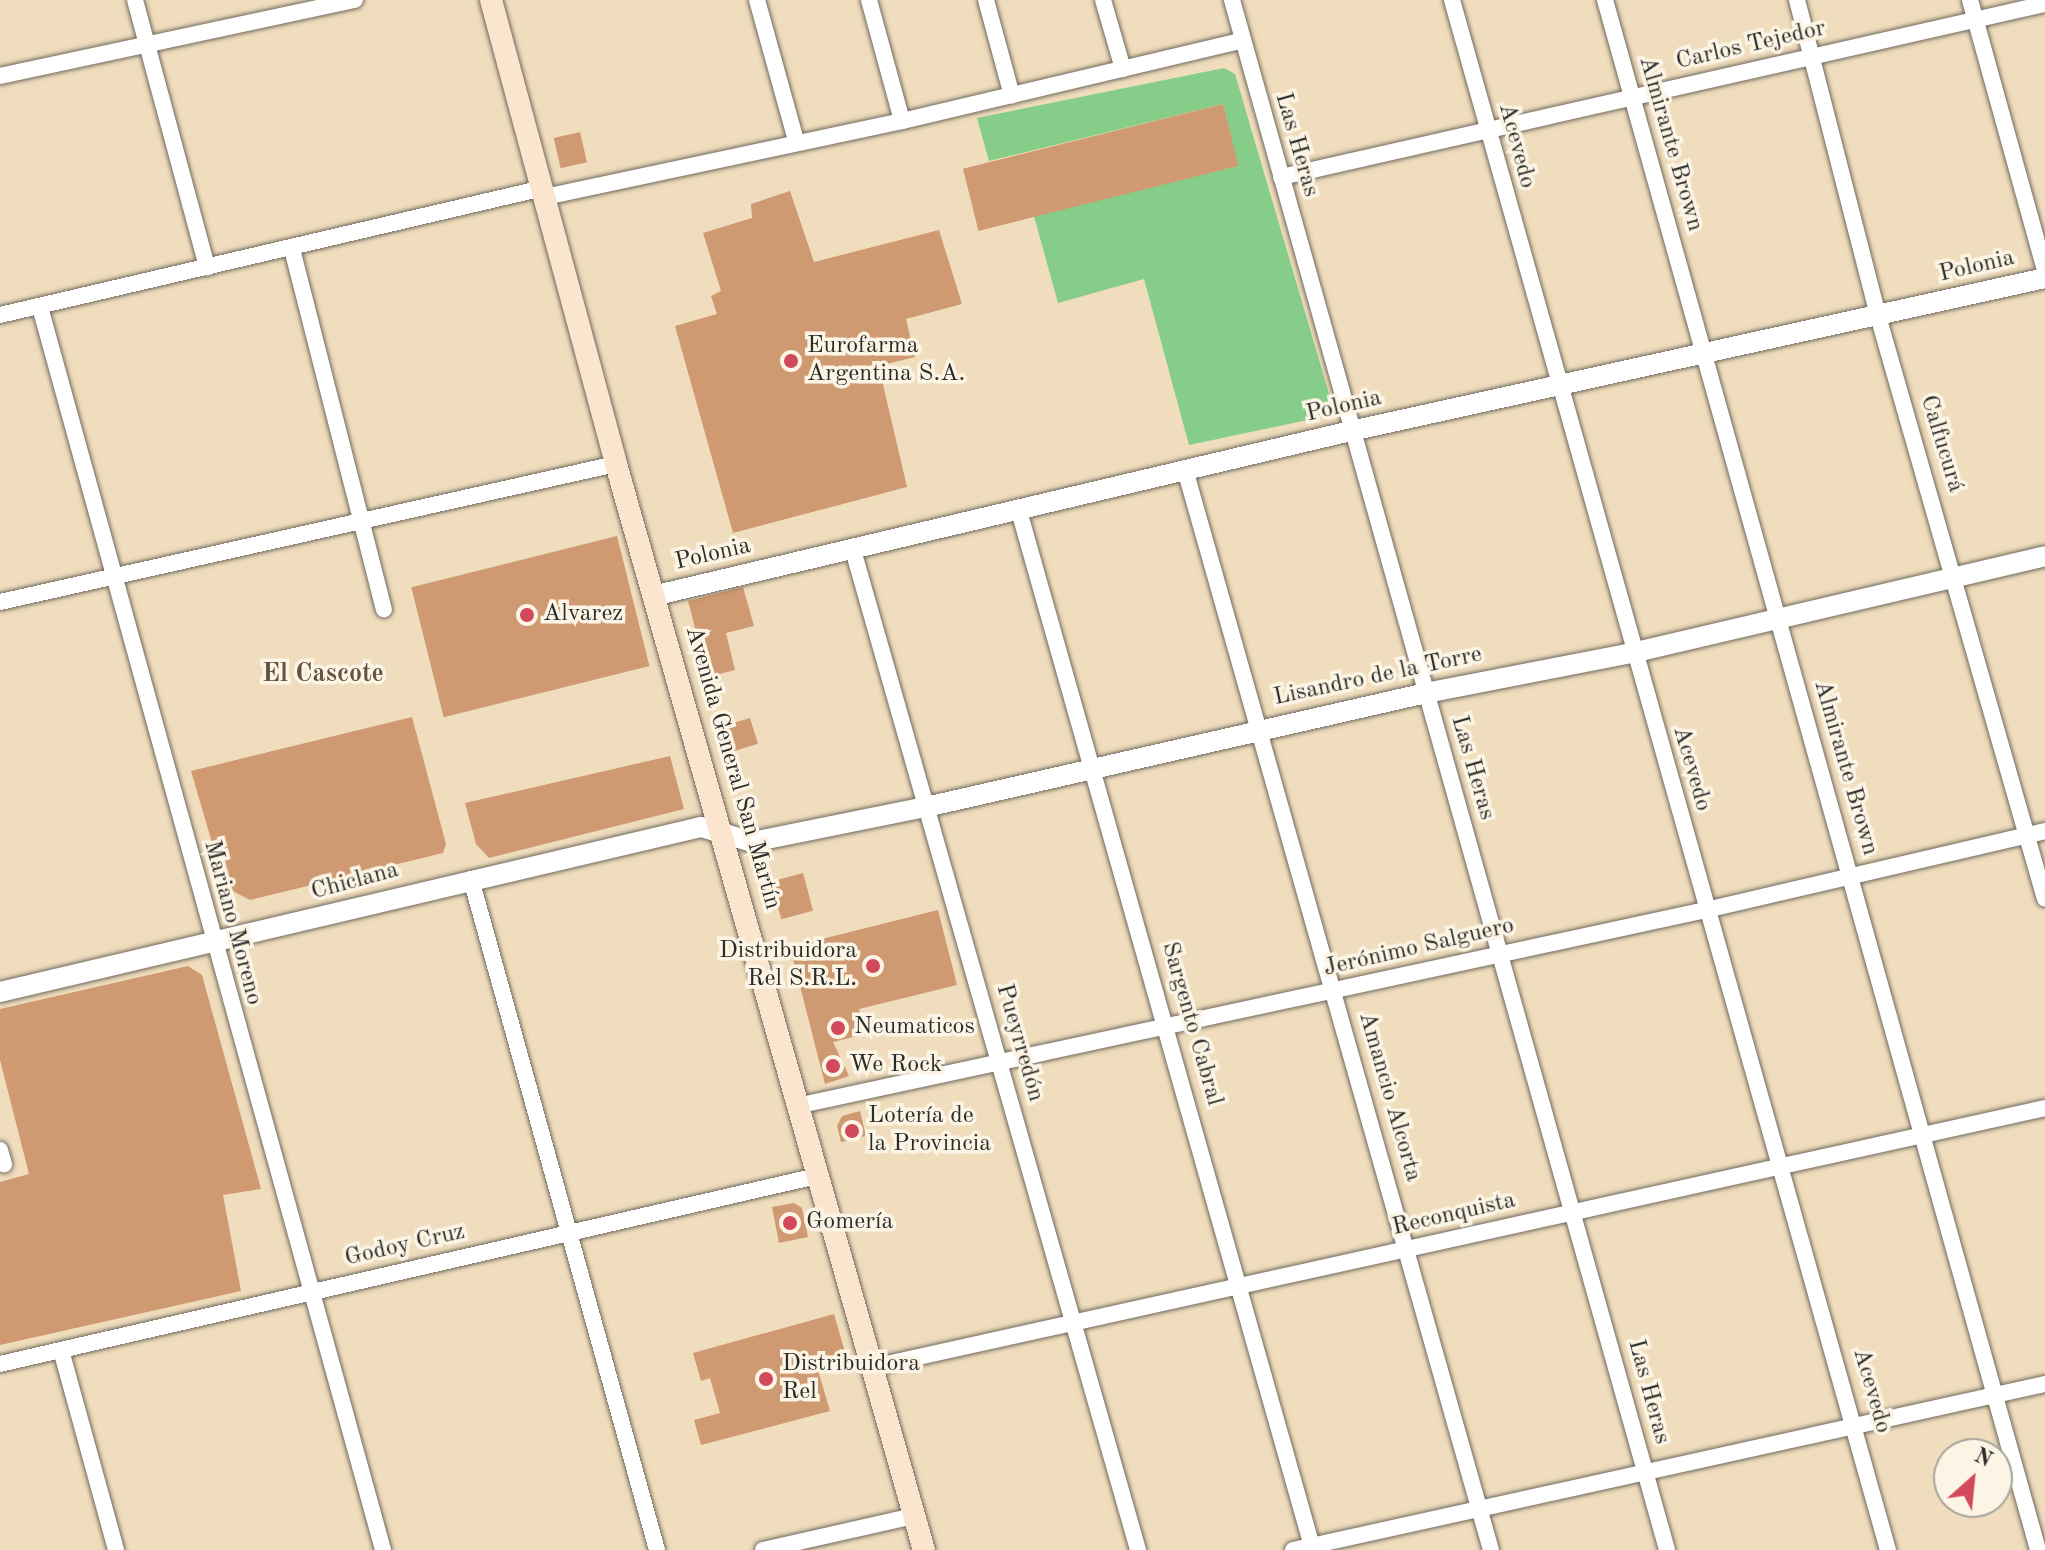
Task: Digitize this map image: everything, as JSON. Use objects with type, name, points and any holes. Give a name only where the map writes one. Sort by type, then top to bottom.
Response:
[{"type":"main road","name":"Avenida General San Martín","points":[[491,0],[616,464],[657,595],[924,1550]]},
{"type":"street","points":[[135,0],[207,267]]},
{"type":"street","points":[[0,76],[355,0]]},
{"type":"street","points":[[757,0],[796,141]]},
{"type":"street","points":[[869,0],[902,121]]},
{"type":"street","points":[[986,0],[1012,96]]},
{"type":"street","points":[[1103,0],[1123,69]]},
{"type":"street","name":"Las Heras","points":[[1232,0],[1240,41],[1281,177],[1667,1550]]},
{"type":"street","name":"Acevedo","points":[[1452,0],[1557,387],[1779,1168],[1857,1428],[1888,1550]]},
{"type":"street","name":"Almirante Brown","points":[[1605,0],[2038,1550]]},
{"type":"street","name":"Calfucurá","points":[[1797,0],[1878,316],[2045,899]]},
{"type":"street","points":[[1970,0],[2045,271]]},
{"type":"street","name":"Carlos Tejedor","points":[[1281,177],[1813,57],[1974,17],[2045,4]]},
{"type":"street","points":[[0,315],[544,192],[902,121],[1240,41]]},
{"type":"street","points":[[292,249],[384,609]]},
{"type":"street","name":"Polonia","points":[[657,595],[1186,473],[1351,431],[2045,278]]},
{"type":"street","name":"Mariano Moreno","points":[[40,307],[212,944],[383,1550]]},
{"type":"street","points":[[0,602],[364,523],[616,464]]},
{"type":"street","name":"Amancio Alcorta","points":[[1186,473],[1409,1249],[1491,1550]]},
{"type":"street","name":"Sargento Cabral","points":[[1019,511],[1168,1028],[1312,1548]]},
{"type":"street","name":"Pueyrredón","points":[[853,550],[1138,1550]]},
{"type":"street","name":"Lisandro de la Torre","points":[[723,833],[752,842],[926,807],[1258,729],[1632,653],[2045,556]]},
{"type":"street","name":"Chiclana","points":[[0,992],[701,827],[723,833]]},
{"type":"street","name":"Jerónimo Salguero","points":[[801,1105],[1706,910],[2045,831]]},
{"type":"street","points":[[471,879],[657,1550]]},
{"type":"street","name":"Reconquista","points":[[873,1367],[1240,1290],[1573,1212],[1922,1139],[2045,1108]]},
{"type":"street","name":"Godoy Cruz","points":[[0,1364],[821,1175]]},
{"type":"street","points":[[61,1350],[116,1550]]},
{"type":"street","points":[[1293,1550],[1312,1548],[1479,1506],[1857,1428],[2045,1384]]},
{"type":"street","points":[[763,1550],[914,1516]]},
{"type":"green space","points":[[1224,68],[1235,74],[1332,404],[1317,418],[1189,445],[1144,279],[1058,303],[1034,216],[1238,166],[1223,104],[989,161],[977,118]]},
{"type":"building","points":[[1223,104],[1238,166],[978,231],[963,169]]},
{"type":"building","points":[[580,132],[587,162],[561,168],[554,138]]},
{"type":"building","name":"Eurofarma Argentina S.A.","points":[[790,191],[814,262],[939,230],[962,304],[906,319],[915,357],[862,370],[867,381],[881,376],[907,487],[733,533],[675,326],[717,314],[711,296],[721,291],[703,233],[752,218],[751,204]]},
{"type":"building","name":"Alvarez","points":[[617,536],[649,666],[444,717],[411,587]]},
{"type":"building","points":[[743,587],[754,626],[726,633],[735,670],[708,677],[688,601]]},
{"type":"building","points":[[412,717],[446,844],[443,853],[250,900],[225,887],[191,771]]},
{"type":"building","points":[[750,718],[758,744],[727,753],[719,727]]},
{"type":"building","points":[[670,756],[684,809],[489,858],[476,844],[465,803]]},
{"type":"building","points":[[803,873],[813,911],[781,919],[771,882]]},
{"type":"building","name":"Distribuidora Rel S.R.L.","points":[[938,910],[957,985],[859,1009],[866,1034],[833,1042],[849,1076],[825,1084],[790,947]]},
{"type":"building","points":[[188,966],[202,975],[261,1189],[223,1195],[241,1291],[0,1345],[0,1182],[29,1174],[0,1060],[0,1009]]},
{"type":"building","name":"Lotería de la Provincia","points":[[860,1111],[866,1136],[841,1142],[837,1126],[842,1116]]},
{"type":"building","name":"Gomería","points":[[794,1203],[802,1208],[808,1237],[779,1243],[772,1207]]},
{"type":"building","name":"Distribuidora Rel","points":[[834,1314],[847,1359],[817,1367],[830,1411],[701,1445],[694,1420],[720,1413],[710,1378],[701,1381],[693,1353]]},
{"type":"place","name":"Eurofarma Argentina S.A.","points":[[791,361]]},
{"type":"place","name":"Alvarez","points":[[527,615]]},
{"type":"place","name":"Distribuidora Rel S.R.L.","points":[[873,966]]},
{"type":"place","name":"Neumaticos","points":[[838,1028]]},
{"type":"place","name":"We Rock","points":[[833,1066]]},
{"type":"place","name":"Lotería de la Provincia","points":[[852,1131]]},
{"type":"place","name":"Gomería","points":[[790,1223]]},
{"type":"place","name":"Distribuidora Rel","points":[[766,1379]]},
{"type":"district","name":"El Cascote","points":[[323,675]]}]
